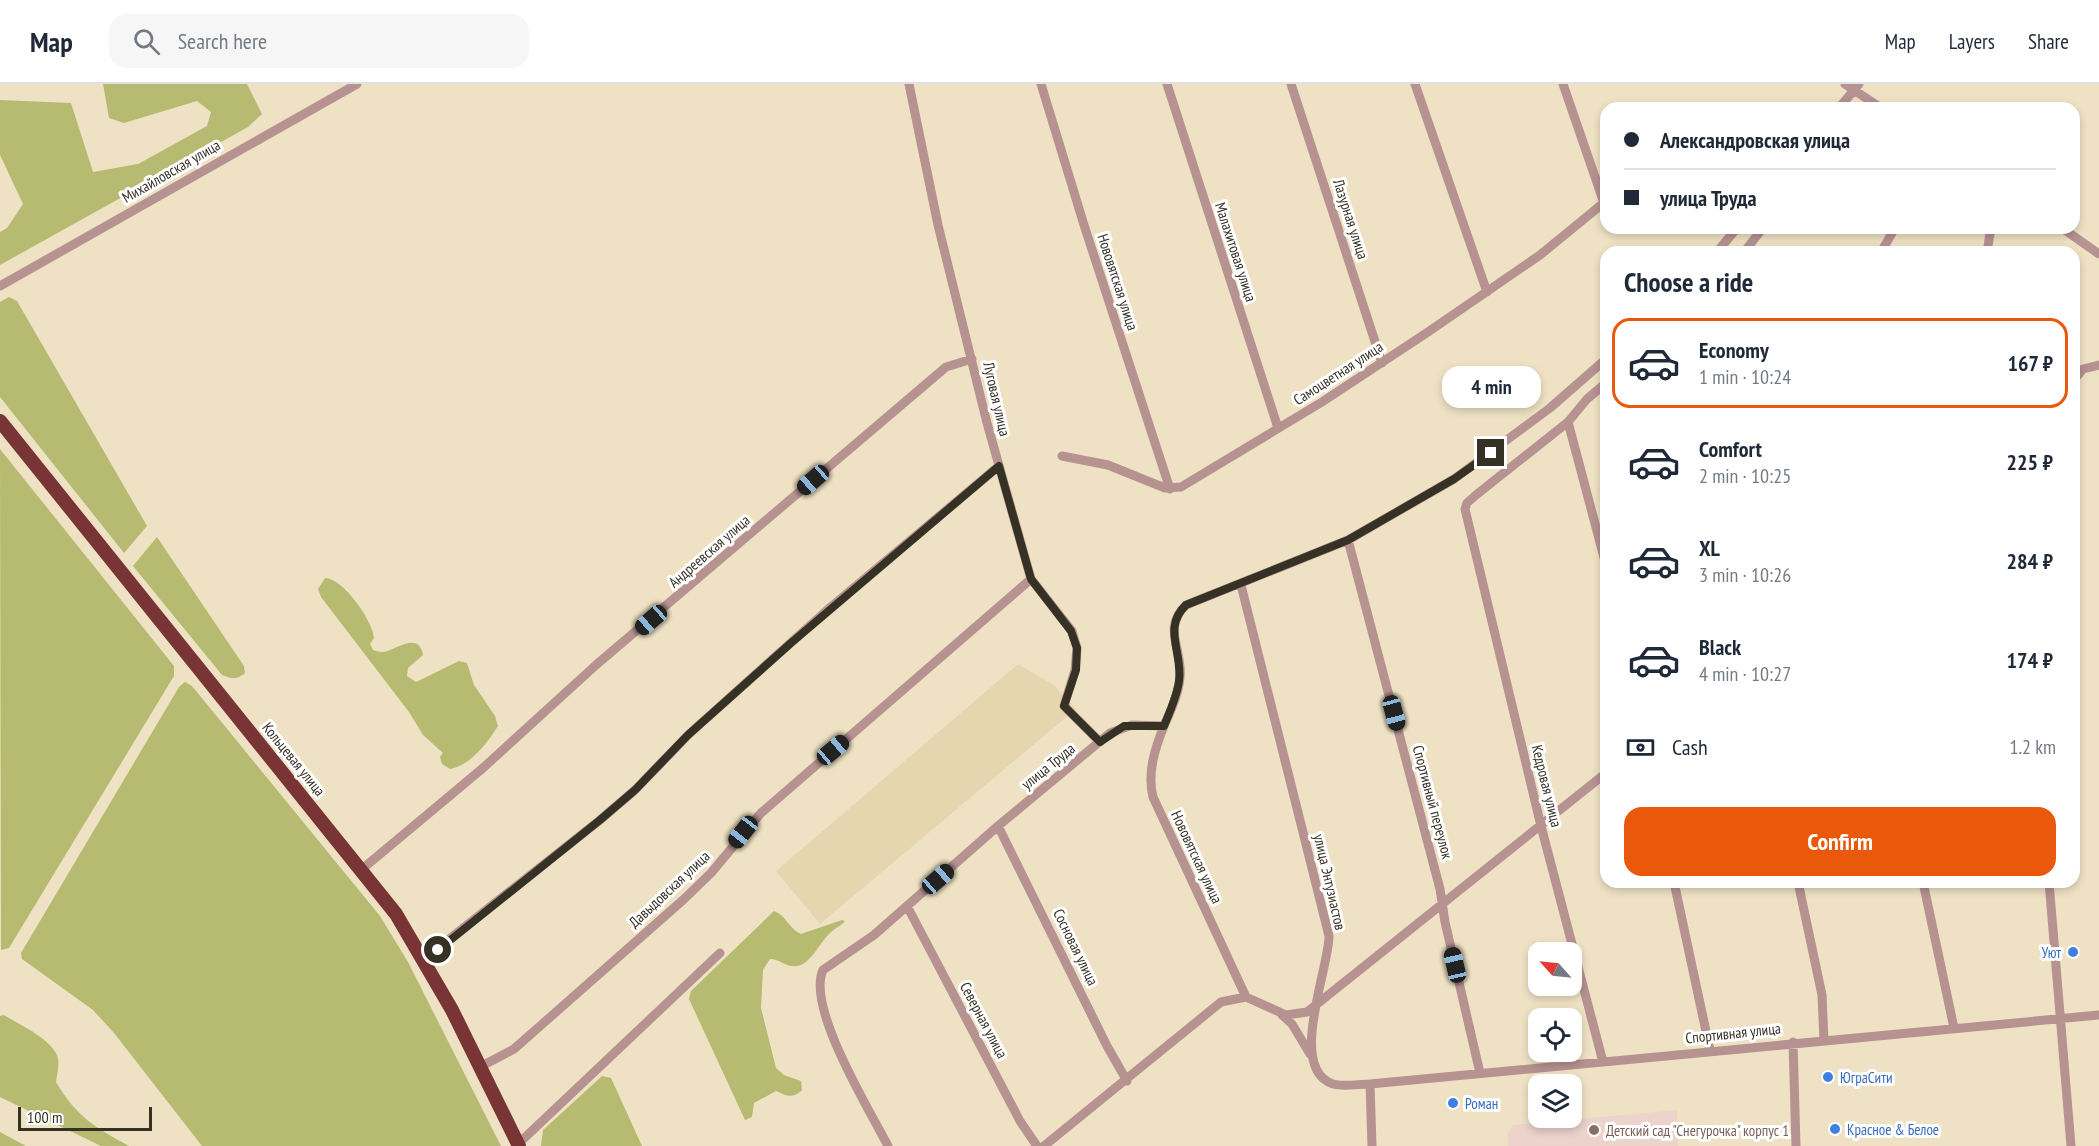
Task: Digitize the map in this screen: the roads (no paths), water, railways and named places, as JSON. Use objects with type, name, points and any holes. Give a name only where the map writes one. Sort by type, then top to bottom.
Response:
[{"type":"highway","name":"Кольцевая улица","points":[[0,421],[396,914],[424,959],[518,1145]]},
{"type":"street","name":"Михайловская улица","points":[[0,286],[357,84]]},
{"type":"street","name":"Луговая улица","points":[[909,84],[938,225],[999,466],[1031,579],[1071,631],[1077,648],[1076,670],[1064,706],[1100,742]]},
{"type":"street","name":"Нововятская улица","points":[[1041,84],[1084,225],[1170,489]]},
{"type":"street","name":"Малахитовая улица","points":[[1167,84],[1278,428]]},
{"type":"street","name":"Лазурная улица","points":[[1291,84],[1382,363]]},
{"type":"street","points":[[1415,84],[1487,292]]},
{"type":"street","points":[[1563,84],[1600,186]]},
{"type":"street","points":[[1845,84],[1857,87],[1874,102]]},
{"type":"street","points":[[1844,102],[1857,87]]},
{"type":"street","points":[[1849,102],[1857,87]]},
{"type":"street","name":"Самоцветная улица","points":[[1170,489],[1196,479],[1382,363],[1540,255],[1600,207]]},
{"type":"street","points":[[1722,246],[1732,234]]},
{"type":"street","points":[[1749,246],[1759,234]]},
{"type":"street","points":[[2071,234],[2099,254]]},
{"type":"street","name":"Андреевская улица","points":[[361,870],[476,774],[596,665],[946,367],[972,359]]},
{"type":"street","points":[[1164,726],[1179,681],[1180,667],[1173,637],[1176,618],[1186,605],[1241,585],[1348,540],[1454,479],[1550,408],[1600,364]]},
{"type":"street","points":[[2080,370],[2099,365]]},
{"type":"street","points":[[1600,388],[1587,399],[1568,422],[1600,542]]},
{"type":"street","name":"Кедровая улица","points":[[1568,422],[1467,503],[1466,516],[1541,826],[1603,1062]]},
{"type":"street","points":[[1062,456],[1108,465],[1170,489]]},
{"type":"street","points":[[424,959],[635,790],[688,735],[817,620],[999,466]]},
{"type":"street","name":"Спортивный переулок","points":[[1348,540],[1443,905],[1480,1073]]},
{"type":"street","name":"Давыдовская улица","points":[[480,1067],[514,1049],[683,900],[711,873],[761,813],[1031,579]]},
{"type":"street","name":"улица Энтузиастов","points":[[1241,585],[1329,936],[1328,958],[1311,1036],[1313,1059]]},
{"type":"street","name":"улица Труда","points":[[888,1146],[825,1018],[818,991],[820,977],[830,964],[874,935],[998,826],[1100,742],[1124,726],[1164,726]]},
{"type":"street","name":"Нововятская улица","points":[[1164,726],[1154,756],[1150,787],[1153,798],[1246,996]]},
{"type":"street","points":[[1279,1013],[1294,1016],[1316,1006],[1600,778]]},
{"type":"street","name":"Сосновая улица","points":[[998,826],[1107,1046],[1127,1081]]},
{"type":"street","points":[[1675,888],[1710,1050]]},
{"type":"street","points":[[1799,888],[1822,995],[1824,1040]]},
{"type":"street","points":[[1924,888],[1954,1028]]},
{"type":"street","points":[[2050,888],[2071,1146]]},
{"type":"street","name":"Северная улица","points":[[908,906],[1020,1121],[1037,1146]]},
{"type":"street","points":[[518,1145],[720,953]]},
{"type":"street","points":[[1044,1146],[1127,1081],[1210,1010],[1221,1002],[1246,996],[1279,1013],[1292,1024],[1321,1076],[1333,1084],[1370,1083],[1372,1146]]},
{"type":"street","name":"Спортивная улица","points":[[1370,1083],[2099,1015]]},
{"type":"street","points":[[1793,1042],[1796,1146]]},
{"type":"place","name":"Уют","points":[[2073,952]]},
{"type":"place","name":"ЮграСити","points":[[1828,1077]]},
{"type":"place","name":"Роман","points":[[1453,1103]]},
{"type":"place","name":"Красное & Белое","points":[[1835,1129]]},
{"type":"place","name":"Детский сад \"Снегурочка\" корпус 1","points":[[1594,1130]]}]
